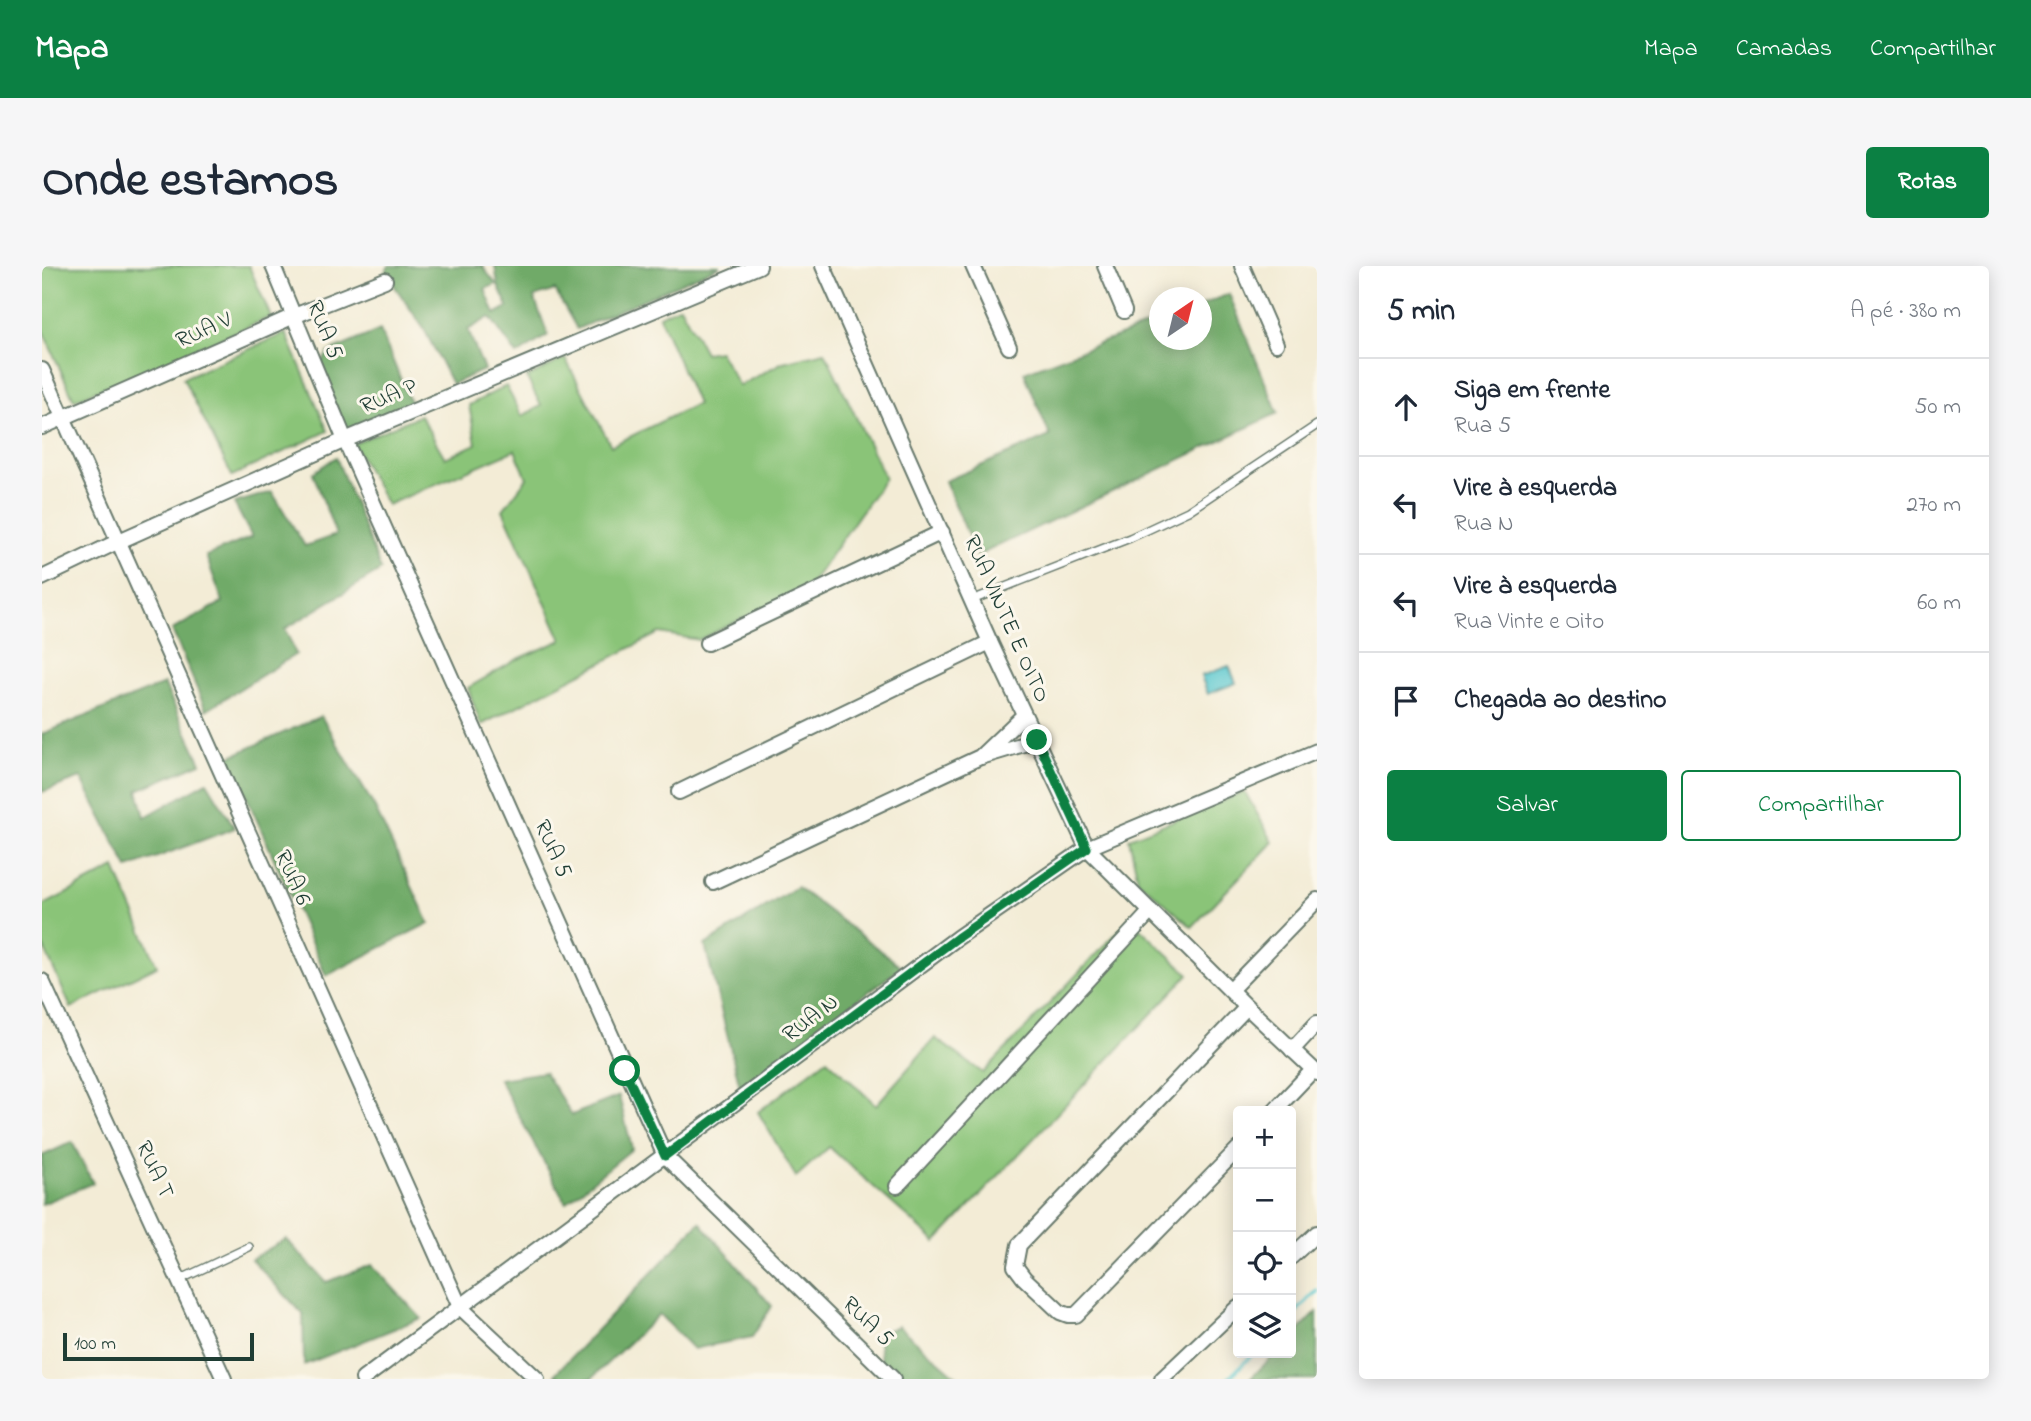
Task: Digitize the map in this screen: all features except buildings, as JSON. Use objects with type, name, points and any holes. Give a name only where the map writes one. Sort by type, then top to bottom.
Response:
[{"type":"street","name":"RUA 5","points":[[273,266],[345,440],[665,1156],[892,1379]]},
{"type":"street","name":"RUA P","points":[[42,578],[345,440],[759,266]]},
{"type":"street","name":"RUA VINTE E OITO","points":[[823,266],[990,642],[1087,848],[1315,1072]]},
{"type":"street","points":[[973,266],[1009,347]]},
{"type":"street","points":[[1104,266],[1124,311]]},
{"type":"street","points":[[1242,266],[1276,344]]},
{"type":"street","name":"RUA V","points":[[42,427],[294,316],[385,280]]},
{"type":"street","name":"RUA 6","points":[[42,370],[460,1307],[537,1379]]},
{"type":"street","points":[[707,643],[942,532]]},
{"type":"street","points":[[679,792],[990,642]]},
{"type":"street","points":[[980,757],[1024,715]]},
{"type":"street","points":[[713,882],[980,757],[1037,740]]},
{"type":"street","name":"RUA N","points":[[363,1379],[957,938],[1087,848],[1317,751]]},
{"type":"street","points":[[1230,990],[1317,900]]},
{"type":"street","points":[[897,1186],[1151,911]]},
{"type":"street","name":"RUA T","points":[[42,981],[224,1379]]},
{"type":"street","points":[[1233,1154],[1076,1315],[1060,1312],[1015,1266],[1019,1245],[1247,1007]]},
{"type":"street","points":[[1292,1049],[1317,1023]]},
{"type":"street","points":[[1279,1106],[1315,1072]]},
{"type":"street","points":[[1296,1253],[1317,1233]]},
{"type":"street","points":[[1162,1379],[1233,1312]]},
{"type":"lane","points":[[972,600],[1130,538],[1188,511],[1317,425]]},
{"type":"lane","points":[[179,1280],[249,1247]]},
{"type":"green space","points":[[42,266],[249,266],[271,317],[74,400],[42,329]]},
{"type":"green space","points":[[389,266],[482,266],[496,284],[485,289],[495,314],[508,307],[498,285],[495,266],[720,266],[577,329],[555,290],[534,297],[548,335],[517,355],[490,317],[468,330],[484,370],[452,384],[424,329],[385,272]]},
{"type":"green space","points":[[1229,294],[1278,413],[977,556],[945,481],[1050,436],[1024,372],[1149,325],[1149,350],[1212,350],[1212,301]]},
{"type":"green space","points":[[680,306],[705,353],[719,351],[739,386],[783,362],[825,352],[885,478],[810,585],[699,640],[659,633],[481,725],[468,688],[516,660],[562,640],[503,510],[527,478],[515,450],[387,505],[353,444],[420,415],[445,458],[476,444],[469,405],[506,386],[522,416],[541,406],[527,378],[565,358],[611,446],[697,404],[659,316]]},
{"type":"green space","points":[[380,330],[411,404],[345,432],[319,366],[329,352]]},
{"type":"green space","points":[[286,333],[328,431],[232,476],[183,378]]},
{"type":"green space","points":[[336,457],[381,570],[285,629],[296,654],[206,710],[172,630],[223,602],[206,556],[252,537],[234,503],[272,492],[305,546],[336,535],[313,473]]},
{"type":"green space","points":[[164,684],[201,763],[138,790],[145,817],[207,782],[235,828],[128,868],[81,778],[42,792],[42,734]]},
{"type":"green space","points":[[321,716],[375,808],[429,923],[326,976],[229,757]]},
{"type":"green space","points":[[1245,792],[1273,842],[1192,927],[1138,880],[1129,838]]},
{"type":"green space","points":[[115,868],[157,966],[71,1008],[42,943],[42,906]]},
{"type":"green space","points":[[797,887],[902,967],[740,1087],[705,945]]},
{"type":"green space","points":[[1130,919],[1189,974],[936,1242],[829,1147],[796,1177],[758,1112],[827,1059],[876,1105],[935,1038],[983,1073]]},
{"type":"green space","points":[[544,1072],[572,1115],[619,1096],[632,1149],[566,1203],[499,1079]]},
{"type":"green space","points":[[72,1142],[93,1183],[42,1204],[42,1156]]},
{"type":"green space","points":[[700,1222],[772,1306],[752,1337],[693,1349],[659,1314],[591,1379],[561,1379],[555,1374]]},
{"type":"green space","points":[[286,1239],[326,1282],[372,1265],[421,1318],[304,1365],[303,1314],[251,1259]]},
{"type":"green space","points":[[1317,1312],[1317,1379],[1250,1379],[1271,1358],[1296,1358],[1296,1334]]},
{"type":"green space","points":[[898,1326],[960,1379],[902,1379],[881,1362],[878,1334]]},
{"type":"water","points":[[1229,666],[1236,683],[1208,694],[1201,676]]},
{"type":"waterway","points":[[1296,1312],[1317,1291]]},
{"type":"waterway","points":[[1228,1379],[1249,1358]]},
{"type":"route","points":[[625,1071],[665,1156],[957,938],[1087,848],[1037,740]]}]
